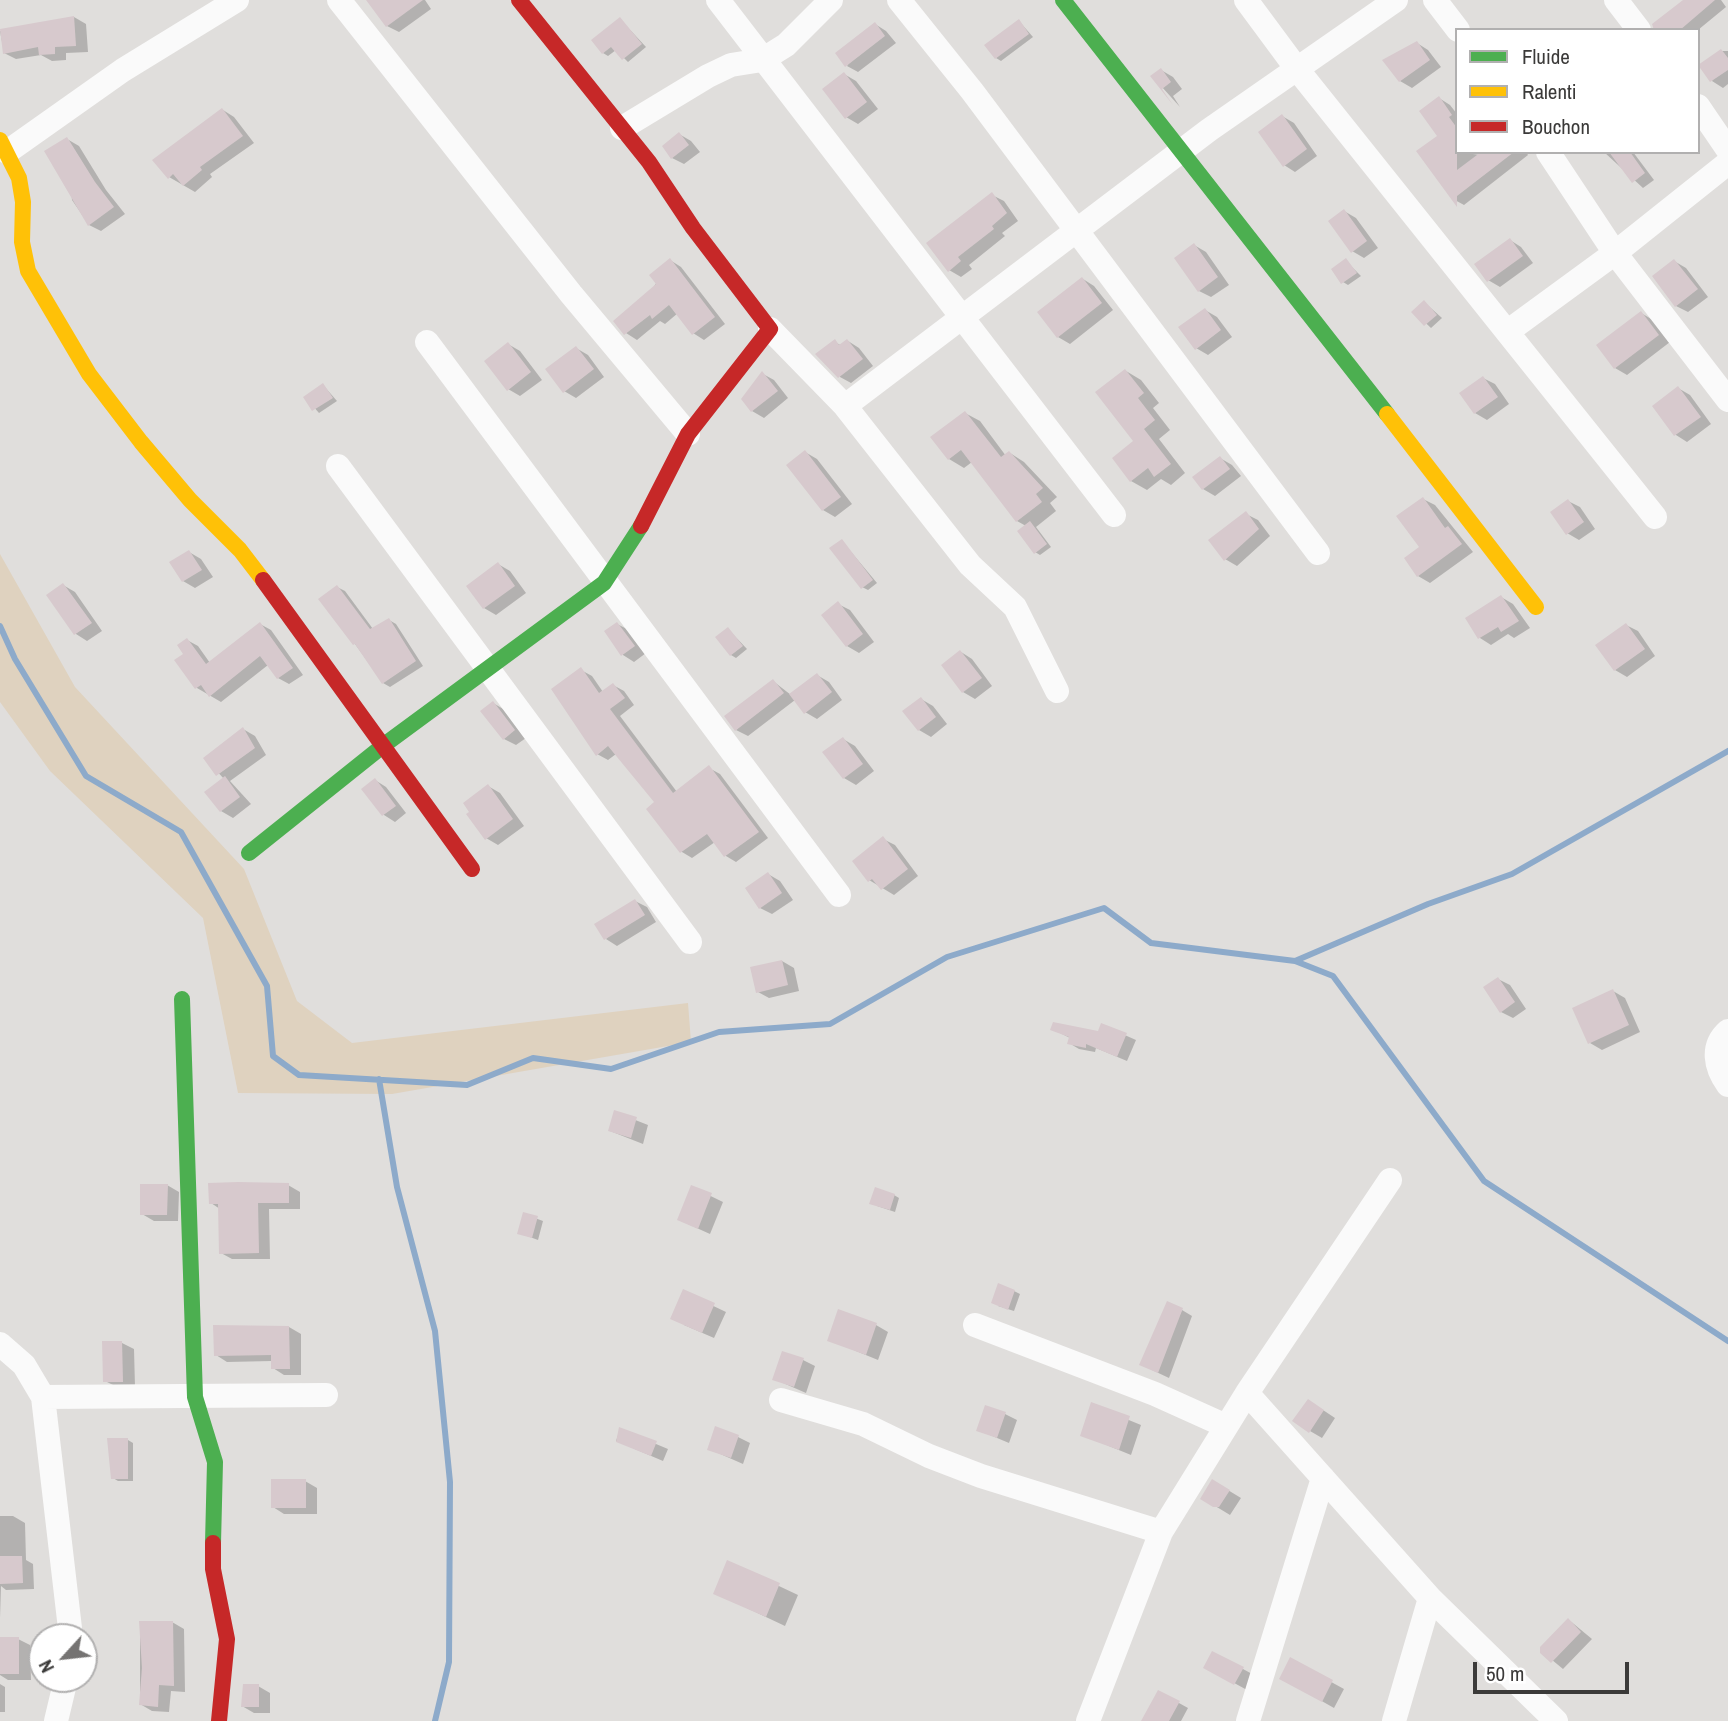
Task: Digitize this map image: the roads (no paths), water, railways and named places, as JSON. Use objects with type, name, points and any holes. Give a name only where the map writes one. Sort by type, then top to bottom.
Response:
[{"type":"street","points":[[237,0],[3,146],[19,178],[23,202],[22,242],[28,271],[76,353],[141,442],[190,500],[240,550],[472,869]]},
{"type":"street","points":[[339,0],[562,284],[688,434]]},
{"type":"street","points":[[519,0],[622,128],[770,329],[845,406],[970,565],[1015,607],[1057,691]]},
{"type":"street","points":[[718,0],[1114,515]]},
{"type":"street","points":[[622,128],[708,76],[731,65],[762,60],[786,45],[831,0]]},
{"type":"street","points":[[899,0],[972,91],[1318,552]]},
{"type":"street","points":[[1063,0],[1184,151],[1536,607]]},
{"type":"street","points":[[1246,0],[1297,69],[1655,517]]},
{"type":"street","points":[[845,406],[1184,151],[1396,0]]},
{"type":"street","points":[[1435,0],[1456,28]]},
{"type":"street","points":[[1616,0],[1637,28]]},
{"type":"street","points":[[1700,109],[1728,150]]},
{"type":"street","points":[[1549,154],[1615,253],[1728,400]]},
{"type":"street","points":[[1507,332],[1615,253],[1728,163]]},
{"type":"street","points":[[248,853],[384,745],[604,583],[650,512],[688,434],[770,329]]},
{"type":"street","points":[[427,342],[839,895]]},
{"type":"street","points":[[338,466],[691,942]]},
{"type":"street","points":[[182,999],[195,1397],[215,1462],[213,1569],[226,1639],[219,1721]]},
{"type":"street","points":[[1728,1031],[1718,1040],[1716,1052],[1722,1075],[1728,1085]]},
{"type":"street","points":[[1088,1721],[1161,1532],[1247,1393],[1390,1180]]},
{"type":"street","points":[[975,1325],[1154,1394],[1226,1426]]},
{"type":"street","points":[[0,1344],[24,1365],[43,1397],[69,1623]]},
{"type":"street","points":[[1247,1393],[1430,1598],[1556,1721]]},
{"type":"street","points":[[43,1397],[326,1395]]},
{"type":"street","points":[[781,1400],[863,1424],[929,1456],[981,1476],[1161,1532]]},
{"type":"street","points":[[1248,1721],[1323,1478]]},
{"type":"street","points":[[1394,1721],[1430,1598]]},
{"type":"street","points":[[56,1721],[63,1693]]},
{"type":"waterway","points":[[0,626],[15,659],[86,776],[181,832],[267,986],[273,1056],[299,1075],[467,1085],[533,1058],[611,1069],[719,1032],[830,1024],[947,957],[1104,908],[1151,943],[1295,961],[1333,976],[1484,1181],[1728,1341]]},
{"type":"waterway","points":[[1295,961],[1428,904],[1512,874],[1728,751]]},
{"type":"waterway","points":[[379,1079],[397,1187],[435,1331],[450,1482],[449,1662],[435,1721]]}]
